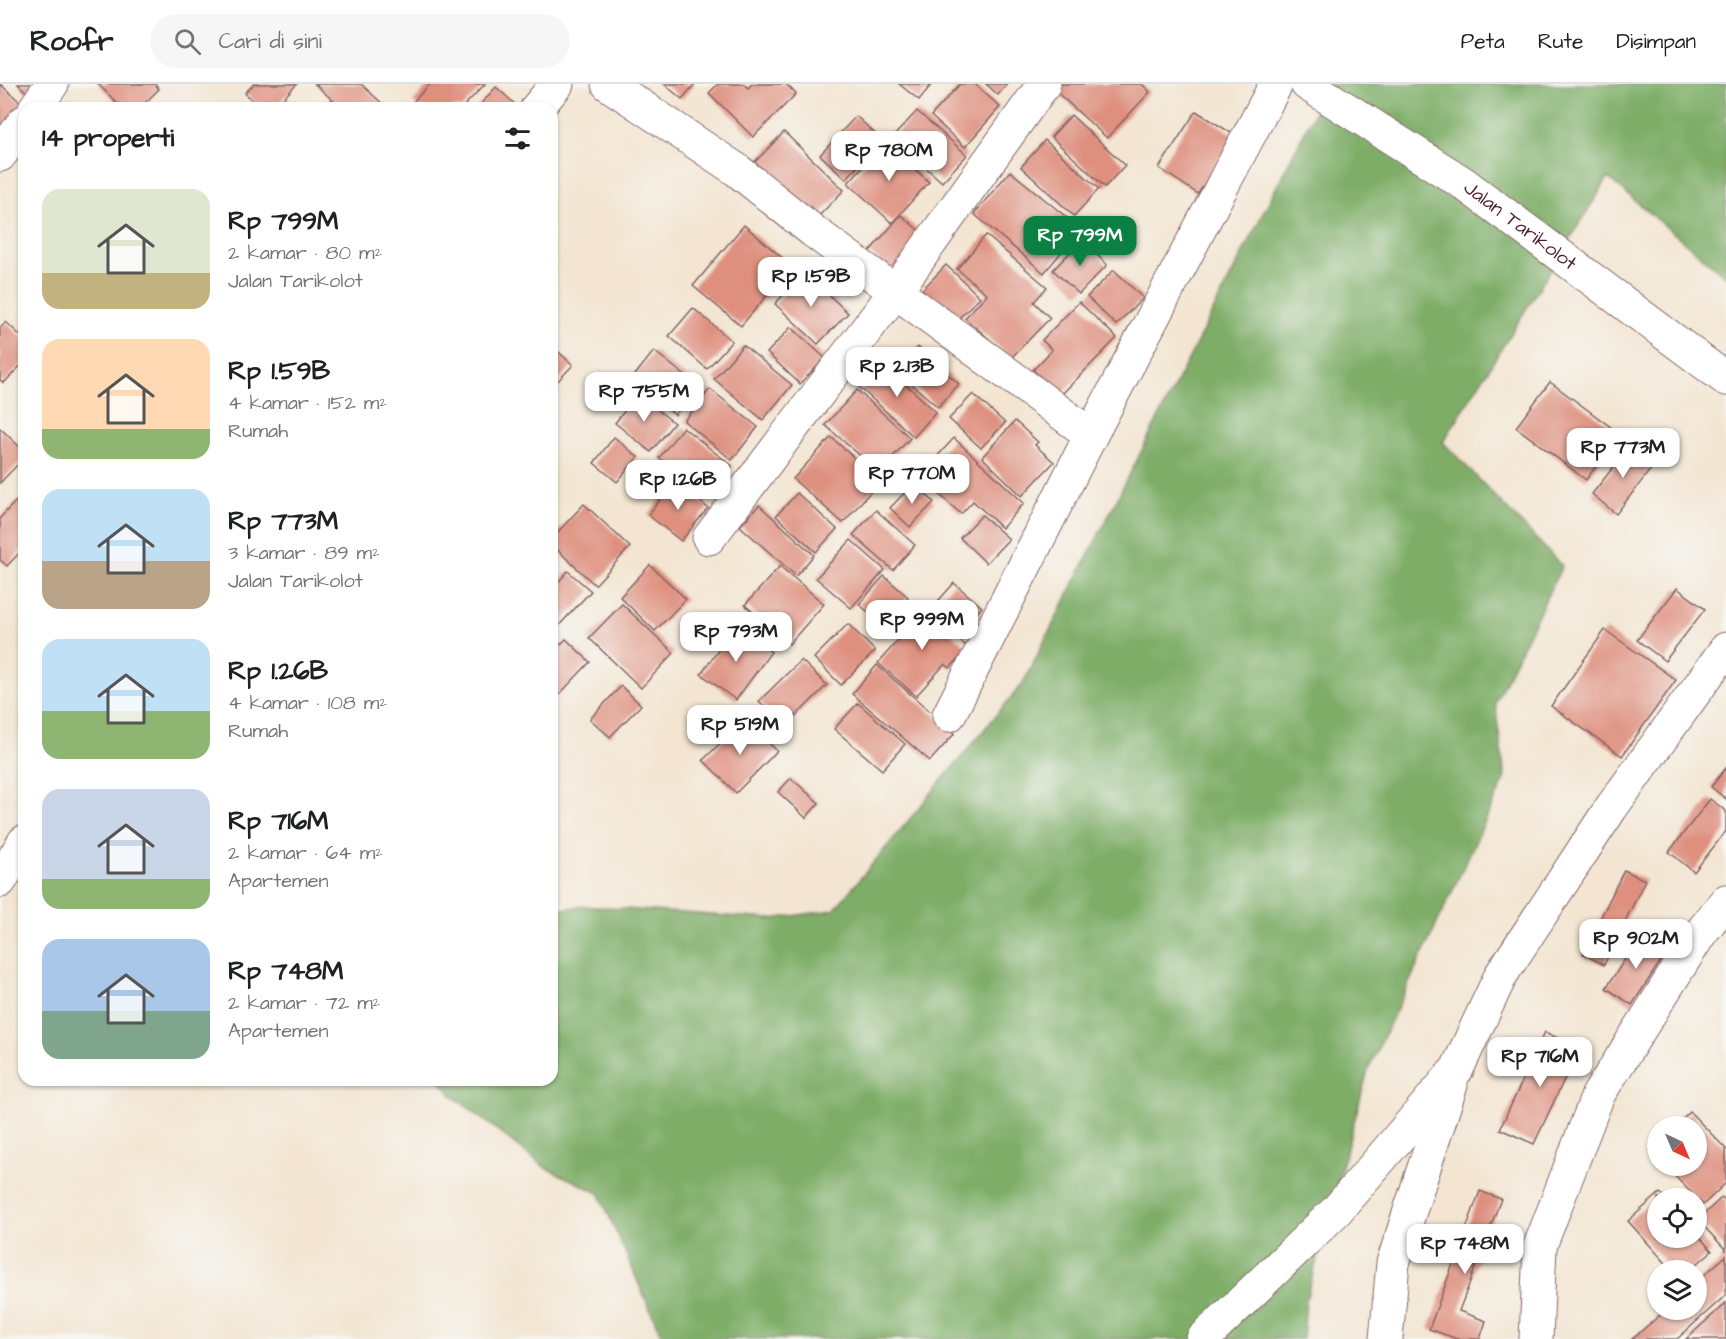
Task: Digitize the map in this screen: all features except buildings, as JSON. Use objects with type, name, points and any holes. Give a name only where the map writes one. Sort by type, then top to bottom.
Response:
[{"type":"main road","points":[[39,102],[52,84]]},
{"type":"main road","points":[[542,102],[556,84]]},
{"type":"main road","points":[[608,84],[737,170],[895,292],[1091,435]]},
{"type":"main road","points":[[709,538],[895,292],[1044,84]]},
{"type":"main road","points":[[949,715],[1091,435],[1276,84]]},
{"type":"main road","name":"Jalan Tarikolot","points":[[1307,84],[1463,183],[1726,379]]},
{"type":"main road","points":[[1386,1339],[1393,1263],[1456,1069],[1501,975],[1611,808],[1726,649]]},
{"type":"main road","points":[[0,881],[18,852]]},
{"type":"main road","points":[[1536,1339],[1540,1246],[1598,1095],[1700,934],[1726,901]]},
{"type":"main road","points":[[1203,1339],[1336,1211],[1456,1069]]},
{"type":"green space","points":[[1329,84],[1726,84],[1726,277],[1608,178],[1443,442],[1562,566],[1495,702],[1505,779],[1368,1070],[1306,1300],[1303,1339],[663,1339],[599,1193],[546,1168],[452,1095],[444,1086],[558,1086],[558,910],[581,906],[771,919],[834,910],[1023,683]]}]
